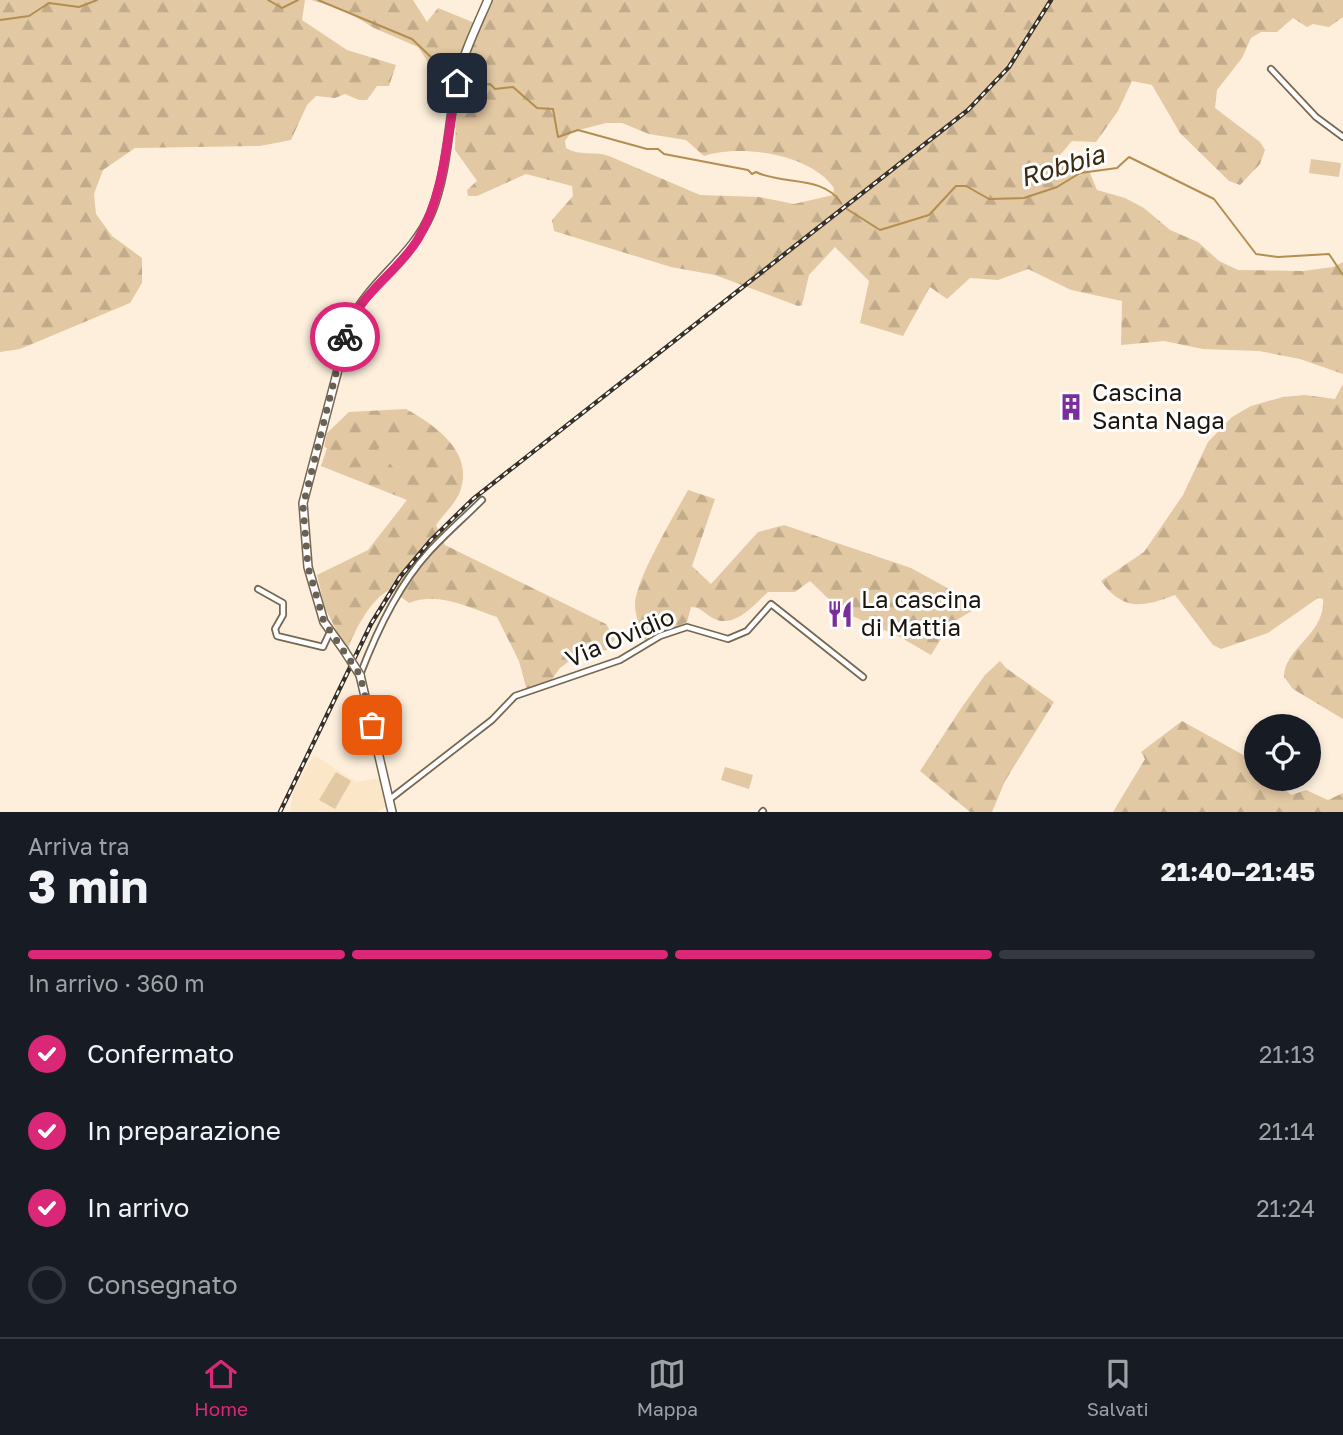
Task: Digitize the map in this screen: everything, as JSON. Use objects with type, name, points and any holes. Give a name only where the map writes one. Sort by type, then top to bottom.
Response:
[{"type":"street","points":[[392,812],[360,675],[324,622],[308,567],[303,503],[351,320],[363,300],[406,255],[423,230],[439,189],[462,62],[488,0]]},
{"type":"street","points":[[1271,69],[1316,117],[1343,137]]},
{"type":"street","points":[[360,675],[383,622],[426,554],[481,500]]},
{"type":"street","points":[[258,589],[283,603],[282,615],[275,629],[277,636],[323,647],[331,631]]},
{"type":"street","name":"Via Ovidio","points":[[389,800],[492,720],[516,696],[620,660],[660,636],[687,627],[728,639],[747,631],[771,604],[863,677]]},
{"type":"shaded area","points":[[314,755],[356,782],[381,778],[387,806],[377,812],[290,812],[294,790]]},
{"type":"green space","points":[[0,0],[305,0],[302,20],[347,50],[396,65],[389,86],[377,86],[367,100],[359,100],[345,94],[335,98],[316,96],[307,105],[291,140],[260,146],[135,148],[103,170],[94,194],[96,214],[112,236],[142,258],[142,283],[130,303],[20,349],[0,352]]},
{"type":"green space","points":[[311,0],[413,0],[427,22],[438,8],[477,24],[487,0],[1343,0],[1343,17],[1329,27],[1313,24],[1307,27],[1293,18],[1277,32],[1261,32],[1251,38],[1242,58],[1217,90],[1215,108],[1260,142],[1265,150],[1260,164],[1240,185],[1229,181],[1180,133],[1152,85],[1132,81],[1118,111],[1096,142],[1072,141],[1060,155],[1060,160],[1067,165],[1089,171],[1097,190],[1125,198],[1144,208],[1170,230],[1198,242],[1219,261],[1238,270],[1303,271],[1333,267],[1343,262],[1343,374],[1300,359],[1259,351],[1203,349],[1164,341],[1121,345],[1122,301],[1071,290],[1028,269],[998,280],[970,278],[947,299],[930,287],[903,336],[860,323],[869,281],[835,247],[809,275],[802,305],[798,306],[715,275],[671,267],[554,231],[552,220],[573,196],[572,186],[526,174],[477,196],[468,196],[467,190],[477,181],[455,150],[456,114],[442,83],[418,47],[374,28],[344,10]],"holes":[[[606,123],[622,123],[649,134],[686,140],[704,156],[736,151],[773,154],[792,159],[823,176],[834,188],[833,195],[794,204],[759,197],[700,195],[609,156],[576,152],[566,148],[565,141],[571,132]]]},
{"type":"green space","points":[[1311,159],[1341,163],[1339,177],[1309,173]]},
{"type":"green space","points":[[1343,384],[1343,719],[1293,689],[1284,677],[1291,658],[1318,622],[1323,599],[1318,598],[1268,633],[1221,649],[1213,645],[1175,595],[1135,604],[1118,598],[1101,581],[1144,552],[1183,495],[1208,442],[1232,417],[1251,406],[1283,397],[1305,395],[1335,399]]},
{"type":"green space","points":[[406,409],[441,433],[458,454],[462,466],[463,480],[459,494],[436,525],[445,545],[606,624],[615,639],[607,650],[598,651],[586,646],[572,654],[571,660],[560,668],[545,689],[528,694],[519,661],[497,617],[443,600],[409,603],[391,589],[370,607],[347,651],[325,608],[317,575],[368,550],[407,500],[321,466],[327,448],[324,447],[327,433],[349,412]]},
{"type":"green space","points":[[389,439],[408,463],[397,472],[378,449]]},
{"type":"green space","points":[[688,490],[715,499],[692,566],[711,584],[758,532],[784,525],[911,568],[980,606],[950,624],[931,655],[900,637],[841,611],[810,581],[795,592],[768,592],[742,615],[727,621],[719,621],[691,607],[687,622],[645,642],[635,610],[637,594],[657,547]]},
{"type":"green space","points":[[1000,661],[1054,702],[1005,781],[992,812],[970,812],[920,771],[985,675]]},
{"type":"green space","points":[[1182,721],[1244,755],[1244,791],[1286,791],[1291,795],[1308,791],[1328,800],[1343,793],[1343,812],[1113,812],[1145,759],[1141,752]]},
{"type":"green space","points":[[725,767],[753,775],[749,789],[721,780]]},
{"type":"green space","points":[[336,772],[351,781],[335,809],[319,800]]},
{"type":"waterway","points":[[0,20],[29,16],[49,3],[79,7],[97,0]]},
{"type":"waterway","points":[[268,0],[282,8],[298,0]]},
{"type":"waterway","points":[[318,0],[412,39],[453,78]]},
{"type":"waterway","name":"Robbia","points":[[462,80],[477,85],[490,84],[495,89],[513,87],[537,108],[553,109],[558,137],[578,130],[647,149],[658,149],[664,154],[748,170],[752,174],[756,172],[813,184],[833,194],[841,203]]},
{"type":"waterway","name":"Robbia","points":[[847,209],[880,230],[929,215],[956,186],[966,186],[989,199],[1024,198],[1057,187],[1080,173],[1117,168],[1129,157],[1214,199],[1256,254],[1278,257],[1329,254],[1343,275]]},
{"type":"railway","points":[[280,812],[371,624],[400,577],[431,540],[473,499],[968,110],[1009,67],[1051,0]]},
{"type":"way so far","points":[[345,337],[303,506],[308,567],[324,622],[360,675],[372,725]]},
{"type":"place","name":"Cascina Santa Naga","points":[[1071,407]]},
{"type":"place","name":"La cascina di Mattia","points":[[840,614]]},
{"type":"route","points":[[345,337],[356,310],[416,243],[431,213],[439,189],[457,83]]}]
